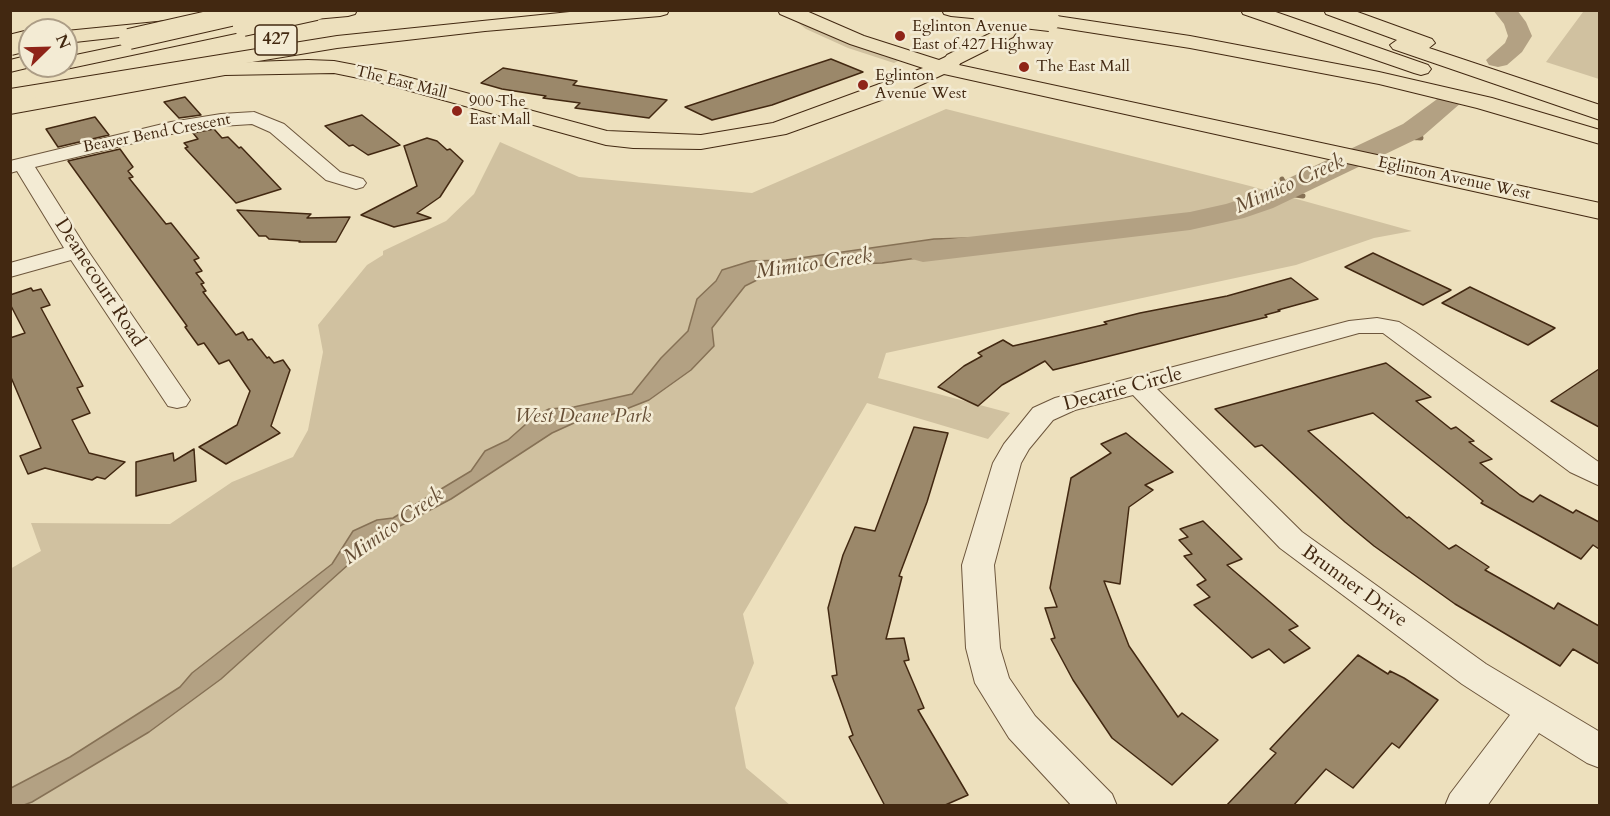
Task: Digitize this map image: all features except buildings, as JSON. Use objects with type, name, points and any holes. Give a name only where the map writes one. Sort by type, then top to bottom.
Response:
[{"type":"main road","points":[[104,21],[137,10]]},
{"type":"main road","points":[[78,28],[145,10]]},
{"type":"main road","name":"427","points":[[78,50],[257,10]]},
{"type":"main road","points":[[78,60],[316,10]]},
{"type":"main road","name":"427","points":[[78,36],[348,10]]},
{"type":"main road","points":[[432,18],[502,10]]},
{"type":"main road","points":[[432,18],[566,10]]},
{"type":"main road","points":[[10,96],[337,42],[485,25],[660,10]]},
{"type":"main road","name":"Eglinton Avenue West","points":[[787,10],[849,37],[947,63],[1414,165],[1599,211]]},
{"type":"main road","name":"Eglinton Avenue West","points":[[812,10],[947,63]]},
{"type":"main road","points":[[951,10],[1050,21],[1179,41],[1360,75],[1484,103],[1599,135]]},
{"type":"main road","name":"The East Mall","points":[[10,107],[225,69],[334,67],[381,76],[606,138],[685,143],[728,139],[778,129],[906,83],[1006,33],[1014,21],[1011,10]]},
{"type":"main road","points":[[1250,10],[1599,135]]},
{"type":"main road","points":[[1300,10],[1599,113]]},
{"type":"main road","points":[[1333,10],[1599,105]]},
{"type":"main road","name":"427","points":[[10,89],[205,51],[432,18]]},
{"type":"main road","name":"Eglinton Avenue West","points":[[1414,165],[1599,200]]},
{"type":"street","name":"Beaver Bend Crescent","points":[[17,165],[171,128],[221,120],[254,118],[277,128],[333,176],[356,183]]},
{"type":"street","name":"Deanecourt Road","points":[[17,165],[177,400]]},
{"type":"street","points":[[10,270],[77,250]]},
{"type":"street","name":"Decarie Circle","points":[[1098,806],[1022,727],[993,683],[983,648],[978,565],[1007,463],[1030,428],[1043,414],[1065,404],[1358,326],[1390,327],[1425,350],[1580,465],[1599,476]]},
{"type":"street","name":"Brunner Drive","points":[[1139,386],[1291,540],[1464,667],[1599,752]]},
{"type":"street","points":[[1464,806],[1533,712]]},
{"type":"green space","points":[[1582,11],[1599,11],[1599,79],[1546,62]]},
{"type":"green space","points":[[789,16],[885,54],[883,56],[900,60],[894,63],[848,48],[806,29]]},
{"type":"green space","name":"West Deane Park","points":[[946,109],[1250,186],[1412,231],[1374,238],[1296,265],[886,353],[878,378],[1010,413],[988,439],[867,403],[743,614],[754,663],[735,708],[746,768],[790,805],[11,805],[10,569],[41,551],[31,523],[170,524],[232,482],[293,457],[308,430],[323,352],[318,325],[367,265],[383,255],[383,251],[446,221],[474,194],[500,142],[579,177],[752,193]]},
{"type":"water","points":[[969,238],[980,249],[882,263],[805,266],[761,278],[745,286],[712,328],[714,346],[691,370],[649,400],[598,420],[574,423],[552,433],[451,499],[379,537],[221,679],[149,732],[32,802],[24,805],[11,805],[11,788],[70,757],[180,687],[192,673],[332,564],[353,531],[377,520],[393,518],[471,471],[485,451],[508,440],[535,416],[549,409],[574,407],[632,394],[661,358],[688,331],[697,299],[716,281],[722,270],[751,261],[786,260],[934,239]]},
{"type":"waterway","name":"Mimico Creek","points":[[1498,60],[1514,47],[1520,36],[1515,22],[1504,10]]},
{"type":"waterway","name":"Mimico Creek","points":[[923,252],[1190,221],[1233,212],[1262,202],[1413,130],[1449,102]]},
{"type":"waterway","name":"Mimico Creek","points":[[1397,136],[1416,138]]},
{"type":"waterway","points":[[1398,136],[1421,138]]},
{"type":"waterway","points":[[1282,179],[1287,189]]},
{"type":"waterway","points":[[1280,193],[1303,196]]},
{"type":"place","name":"Eglinton Avenue East of 427 Highway","points":[[900,36]]},
{"type":"place","name":"The East Mall","points":[[1024,67]]},
{"type":"place","name":"Eglinton Avenue West","points":[[863,85]]},
{"type":"place","name":"900 The East Mall","points":[[457,111]]}]
